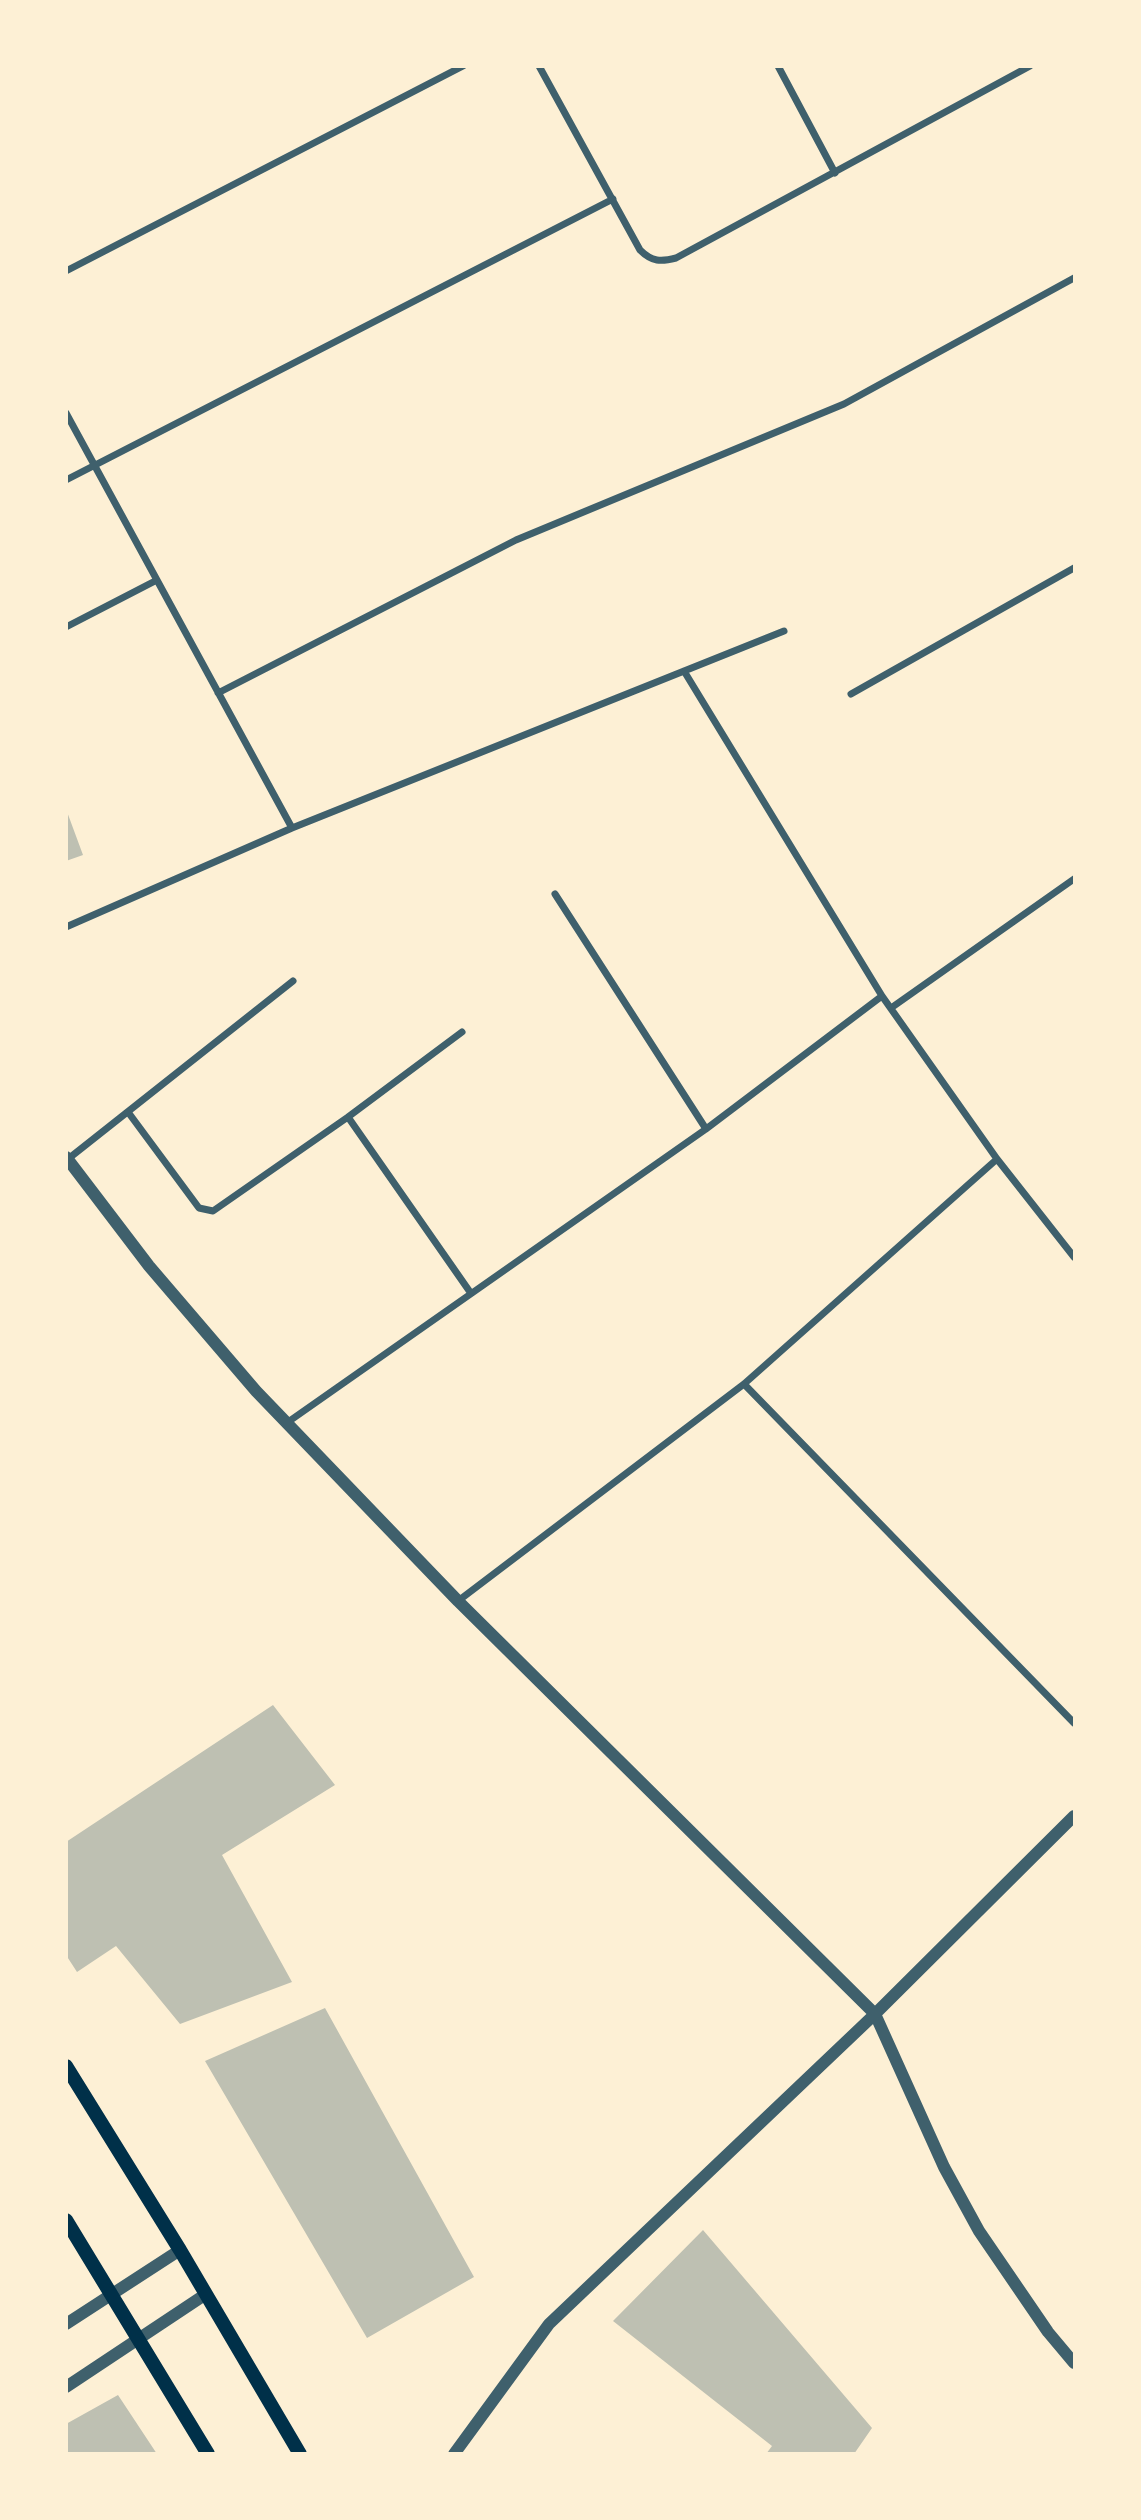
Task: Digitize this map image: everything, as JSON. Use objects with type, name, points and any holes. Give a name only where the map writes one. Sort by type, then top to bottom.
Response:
[{"type":"main road","points":[[66,2066],[180,2250],[300,2454]]},
{"type":"main road","points":[[66,2220],[208,2454]]},
{"type":"street","points":[[66,271],[463,66]]},
{"type":"street","points":[[539,66],[640,250],[648,258],[660,262],[676,258],[1030,66]]},
{"type":"street","points":[[778,66],[835,173]]},
{"type":"street","points":[[66,480],[612,200]]},
{"type":"street","points":[[218,693],[516,540],[844,404],[1074,278]]},
{"type":"street","points":[[66,413],[292,828]]},
{"type":"street","points":[[850,694],[1074,568]]},
{"type":"street","points":[[66,627],[157,580]]},
{"type":"street","points":[[66,927],[292,828],[784,631]]},
{"type":"street","points":[[684,671],[882,996],[997,1159],[1074,1257]]},
{"type":"street","points":[[891,1008],[1074,879]]},
{"type":"street","points":[[555,894],[706,1129]]},
{"type":"street","points":[[293,981],[67,1158],[149,1266],[256,1391],[457,1601],[875,2014],[944,2167],[978,2231],[1048,2332],[1074,2363]]},
{"type":"street","points":[[288,1422],[706,1129],[882,996]]},
{"type":"street","points":[[128,1112],[199,1208],[213,1211],[348,1117],[462,1032]]},
{"type":"street","points":[[348,1117],[470,1292]]},
{"type":"street","points":[[457,1601],[744,1384],[997,1159]]},
{"type":"street","points":[[744,1384],[1074,1723]]},
{"type":"street","points":[[454,2454],[548,2324],[875,2014],[1074,1816]]},
{"type":"street","points":[[66,2324],[180,2250]]},
{"type":"street","points":[[66,2387],[206,2294]]},
{"type":"building","points":[[66,809],[83,855],[66,861]]},
{"type":"building","points":[[273,1705],[335,1785],[222,1855],[292,1982],[180,2024],[116,1946],[77,1972],[66,1955],[66,1842]]},
{"type":"building","points":[[325,2008],[474,2277],[367,2338],[205,2061]]},
{"type":"building","points":[[703,2230],[872,2428],[854,2454],[766,2454],[772,2446],[613,2321]]},
{"type":"building","points":[[118,2395],[157,2454],[66,2454],[66,2424]]}]
